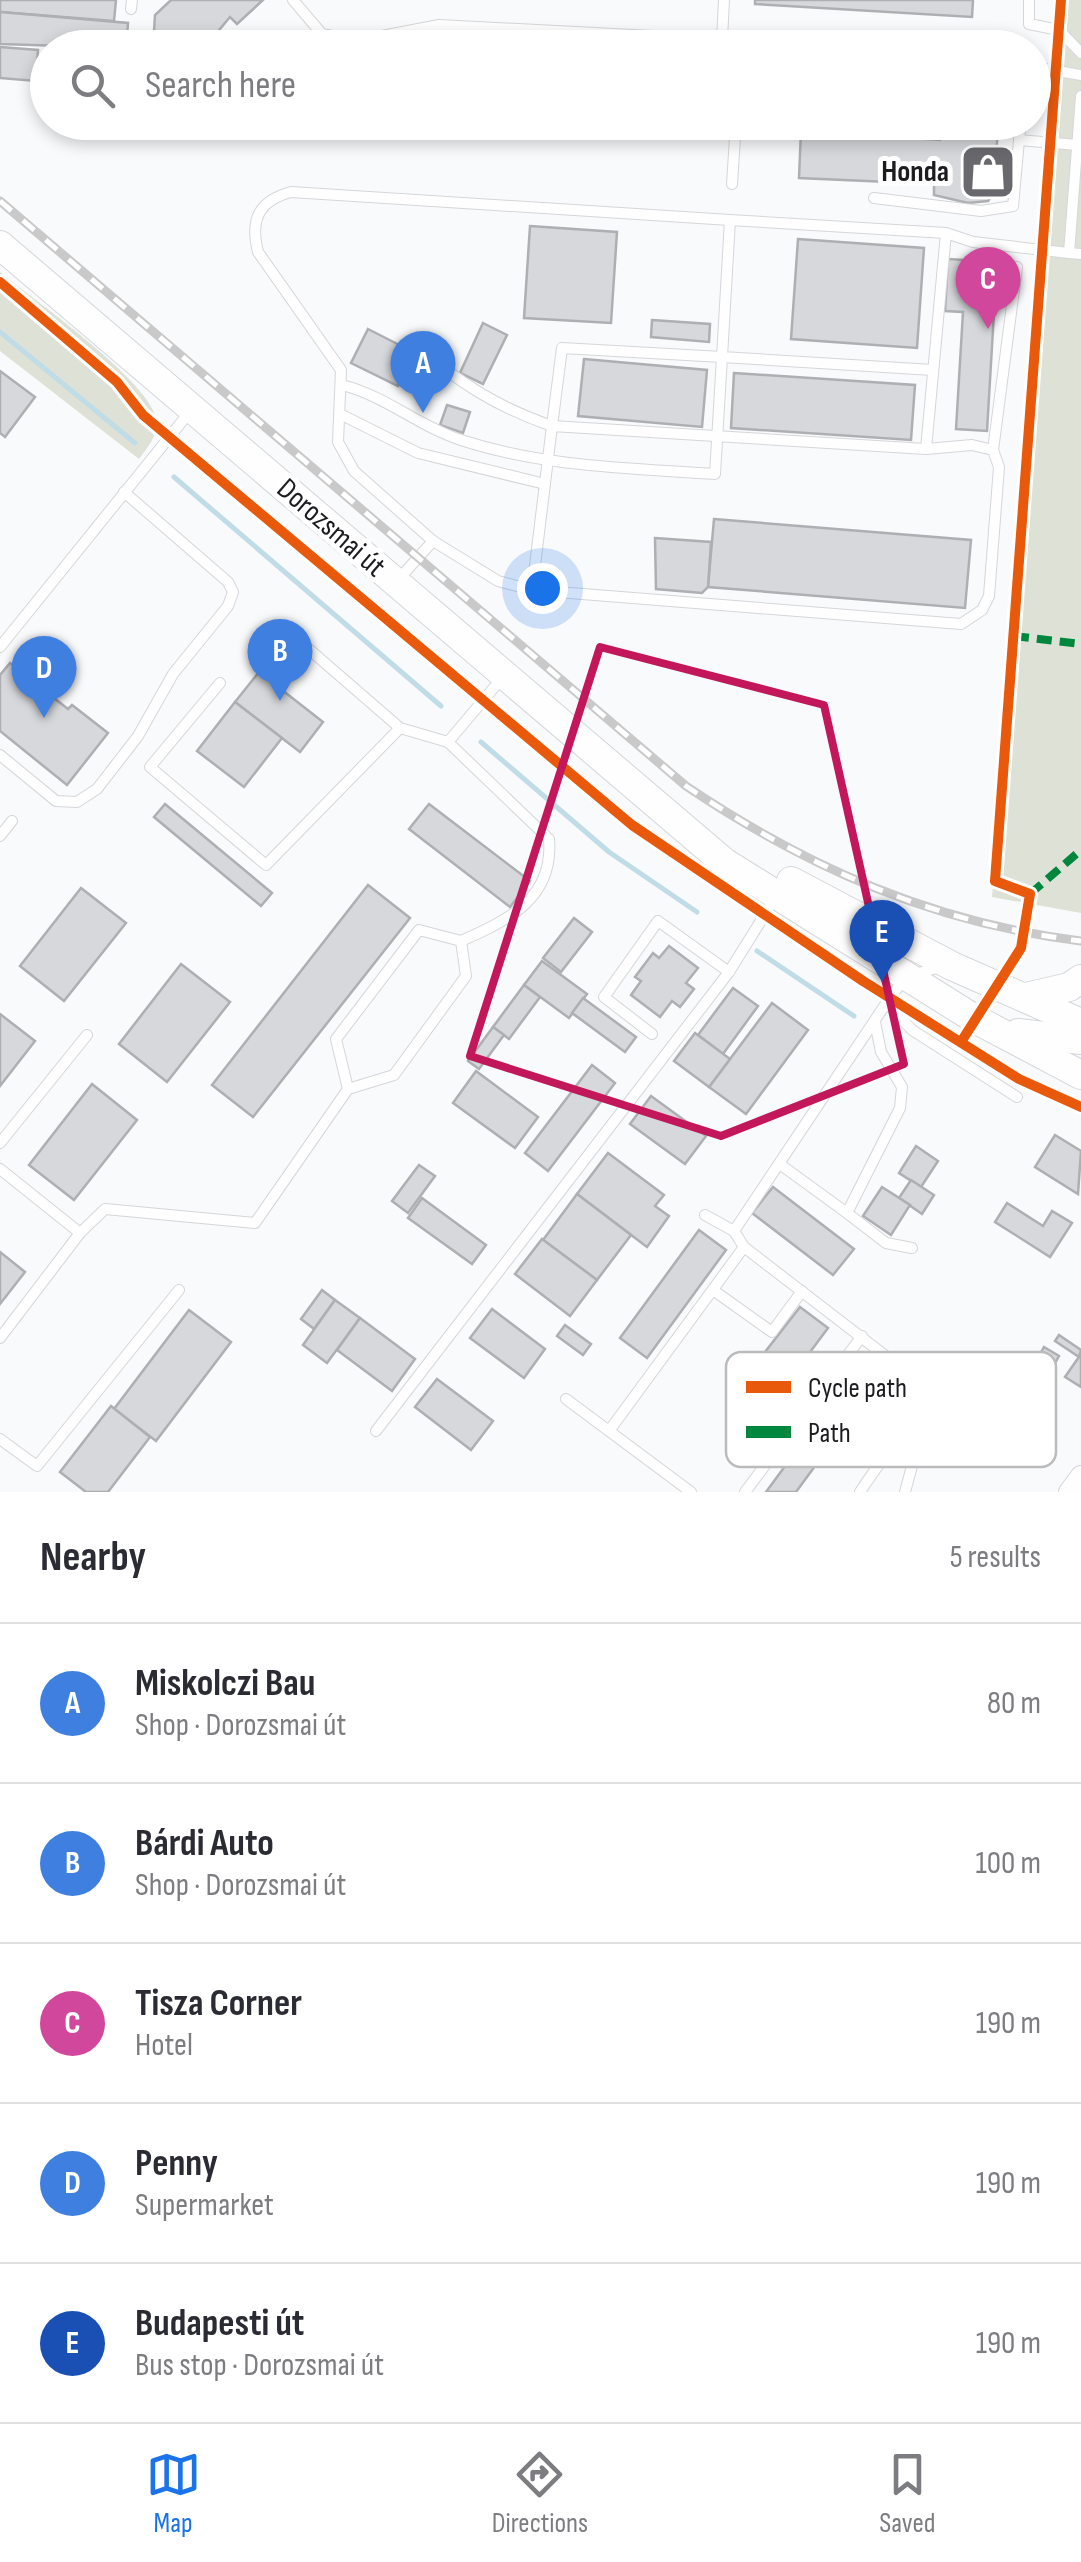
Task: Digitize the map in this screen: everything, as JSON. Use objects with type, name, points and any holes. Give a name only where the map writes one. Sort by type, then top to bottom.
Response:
[{"type":"main road","name":"Dorozsmai út","points":[[0,245],[503,678],[724,862],[996,1030],[1081,1075]]},
{"type":"main road","name":"Dorozsmai út","points":[[662,812],[952,966],[1081,1023]]},
{"type":"main road","points":[[1026,997],[1070,987],[1081,979]]},
{"type":"main road","points":[[996,1030],[1081,1040]]},
{"type":"street","points":[[1069,1492],[1081,1476]]},
{"type":"lane","points":[[293,0],[319,30]]},
{"type":"lane","points":[[722,30],[724,0]]},
{"type":"lane","points":[[1029,0],[1029,24],[1058,30],[1081,52]]},
{"type":"lane","points":[[411,30],[439,25],[540,30]]},
{"type":"lane","points":[[1051,70],[1081,75]]},
{"type":"lane","points":[[1017,267],[992,450],[999,467],[988,596],[982,610],[961,624],[532,590],[498,581],[433,541],[354,472],[338,442],[341,370],[258,252],[253,229],[259,209],[272,198],[291,192],[946,233],[973,242],[1075,253],[1081,96]]},
{"type":"lane","points":[[732,184],[735,140]]},
{"type":"lane","points":[[874,198],[981,211],[1012,206],[1020,140],[1077,145]]},
{"type":"lane","points":[[342,385],[373,392],[458,439],[547,463],[715,474],[730,220]]},
{"type":"lane","points":[[926,449],[946,233]]},
{"type":"lane","points":[[414,342],[456,381],[504,409],[552,426],[926,449],[972,445],[992,450]]},
{"type":"lane","points":[[532,590],[562,348],[933,370]]},
{"type":"lane","points":[[0,646],[192,408]]},
{"type":"lane","points":[[340,414],[418,453],[545,484]]},
{"type":"lane","points":[[0,755],[56,802],[77,802],[97,789],[228,606],[233,592],[228,582],[124,492]]},
{"type":"lane","points":[[395,584],[433,541]]},
{"type":"lane","points":[[303,644],[400,728],[448,742],[549,839],[551,858],[540,890],[513,918],[461,941],[419,930],[336,1039],[348,1089]]},
{"type":"lane","points":[[448,742],[503,678]]},
{"type":"lane","points":[[220,683],[150,767],[266,865],[400,728]]},
{"type":"lane","points":[[0,836],[12,821]]},
{"type":"lane","points":[[376,1430],[729,972],[778,894]]},
{"type":"lane","points":[[652,1034],[604,997],[658,921],[729,972]]},
{"type":"lane","points":[[0,1338],[80,1233],[105,1209],[255,1223],[348,1089],[394,1074],[466,976],[461,941]]},
{"type":"lane","points":[[734,1231],[907,976],[952,966]]},
{"type":"lane","points":[[887,1003],[912,1030],[1017,1097]]},
{"type":"lane","points":[[847,1213],[900,1108],[902,1087],[881,1052],[875,1022]]},
{"type":"lane","points":[[0,1143],[87,1035]]},
{"type":"lane","points":[[781,1165],[886,1243],[912,1248]]},
{"type":"lane","points":[[0,1168],[80,1233]]},
{"type":"lane","points":[[705,1216],[734,1231],[744,1247],[882,1352]]},
{"type":"lane","points":[[609,1431],[744,1247]]},
{"type":"lane","points":[[0,1439],[38,1466],[179,1290]]},
{"type":"lane","points":[[713,1290],[772,1332],[802,1291]]},
{"type":"lane","points":[[850,1352],[862,1336]]},
{"type":"lane","points":[[566,1400],[691,1492]]},
{"type":"lane","points":[[746,1492],[765,1467]]},
{"type":"lane","points":[[860,1492],[875,1467]]},
{"type":"lane","points":[[905,1492],[912,1467]]},
{"type":"highlighted area","points":[[600,647],[824,705],[904,1064],[721,1136],[470,1056]]},
{"type":"shaded area","points":[[1054,0],[1081,0],[1081,913],[992,897],[1044,140],[1051,140]]},
{"type":"shaded area","points":[[0,272],[116,366],[152,408],[157,424],[139,459],[0,351]]},
{"type":"building","points":[[0,0],[116,0],[114,21],[0,12]]},
{"type":"building","points":[[171,0],[263,0],[237,24],[230,17],[219,30],[154,30],[155,15]]},
{"type":"building","points":[[755,0],[973,0],[972,17],[755,4]]},
{"type":"building","points":[[0,12],[128,23],[127,30],[30,30],[30,45],[0,44]]},
{"type":"building","points":[[0,47],[30,49],[30,80],[0,78]]},
{"type":"building","points":[[801,140],[997,140],[996,153],[1004,179],[988,201],[968,203],[934,195],[934,184],[799,178]]},
{"type":"building","points":[[530,226],[617,232],[611,323],[524,318]]},
{"type":"building","points":[[798,239],[924,248],[917,348],[791,339]]},
{"type":"building","points":[[948,259],[997,262],[987,431],[956,429],[963,312],[945,311]]},
{"type":"building","points":[[652,320],[710,324],[709,342],[651,337]]},
{"type":"building","points":[[483,323],[507,335],[483,384],[460,373]]},
{"type":"building","points":[[368,329],[415,353],[398,386],[351,363]]},
{"type":"building","points":[[584,359],[707,370],[702,427],[578,416]]},
{"type":"building","points":[[0,371],[35,397],[5,437],[0,433]]},
{"type":"building","points":[[734,373],[915,385],[911,440],[731,428]]},
{"type":"building","points":[[419,376],[433,384],[425,397],[411,389]]},
{"type":"building","points":[[447,405],[470,412],[463,433],[440,425]]},
{"type":"building","points":[[714,519],[971,540],[965,608],[708,587]]},
{"type":"building","points":[[655,538],[711,542],[708,587],[702,593],[656,589]]},
{"type":"building","points":[[10,663],[68,709],[72,705],[108,733],[67,785],[0,731],[0,675]]},
{"type":"building","points":[[259,672],[323,722],[300,752],[235,702]]},
{"type":"building","points":[[235,702],[282,738],[244,787],[197,751]]},
{"type":"building","points":[[165,804],[272,893],[261,906],[154,817]]},
{"type":"building","points":[[429,804],[530,881],[510,907],[409,829]]},
{"type":"building","points":[[368,885],[410,918],[253,1117],[212,1085]]},
{"type":"building","points":[[81,888],[126,923],[64,1001],[20,966]]},
{"type":"building","points":[[574,918],[592,932],[561,972],[543,958]]},
{"type":"building","points":[[669,946],[698,968],[686,983],[694,989],[680,1007],[672,1001],[660,1017],[631,995],[641,981],[635,977],[653,953],[659,958]]},
{"type":"building","points":[[542,961],[587,994],[569,1018],[524,985]]},
{"type":"building","points":[[181,964],[230,1002],[167,1082],[119,1044]]},
{"type":"building","points":[[524,985],[540,997],[509,1039],[493,1027]]},
{"type":"building","points":[[733,988],[758,1006],[723,1054],[698,1035]]},
{"type":"building","points":[[583,998],[636,1037],[625,1052],[572,1013]]},
{"type":"building","points":[[772,1003],[808,1030],[746,1114],[709,1087]]},
{"type":"building","points":[[0,1014],[35,1041],[0,1086]]},
{"type":"building","points":[[493,1027],[504,1035],[479,1069],[468,1061]]},
{"type":"building","points":[[695,1033],[730,1059],[709,1087],[674,1061]]},
{"type":"building","points":[[592,1065],[615,1083],[548,1171],[525,1153]]},
{"type":"building","points":[[476,1071],[538,1117],[515,1148],[453,1103]]},
{"type":"building","points":[[92,1084],[137,1120],[74,1200],[29,1165]]},
{"type":"building","points":[[651,1096],[706,1136],[685,1164],[630,1124]]},
{"type":"building","points":[[1055,1135],[1081,1151],[1078,1194],[1035,1167]]},
{"type":"building","points":[[916,1146],[938,1161],[921,1187],[899,1173]]},
{"type":"building","points":[[608,1153],[664,1195],[655,1206],[669,1216],[647,1247],[577,1194]]},
{"type":"building","points":[[419,1165],[435,1176],[408,1213],[392,1201]]},
{"type":"building","points":[[911,1180],[934,1195],[922,1214],[899,1198]]},
{"type":"building","points":[[773,1187],[854,1249],[833,1275],[752,1213]]},
{"type":"building","points":[[882,1187],[910,1205],[891,1235],[863,1216]]},
{"type":"building","points":[[577,1194],[631,1235],[597,1280],[543,1240]]},
{"type":"building","points":[[422,1198],[486,1245],[472,1264],[408,1218]]},
{"type":"building","points":[[1007,1203],[1043,1226],[1052,1211],[1072,1223],[1050,1257],[995,1222]]},
{"type":"building","points":[[699,1230],[726,1250],[647,1358],[620,1338]]},
{"type":"building","points":[[542,1239],[597,1280],[570,1316],[515,1274]]},
{"type":"building","points":[[0,1252],[25,1272],[0,1304]]},
{"type":"building","points":[[322,1290],[335,1300],[314,1329],[301,1319]]},
{"type":"building","points":[[335,1300],[360,1318],[327,1363],[303,1345]]},
{"type":"building","points":[[800,1307],[828,1328],[810,1352],[765,1352]]},
{"type":"building","points":[[492,1309],[545,1349],[524,1378],[470,1338]]},
{"type":"building","points":[[189,1310],[231,1342],[156,1441],[114,1409]]},
{"type":"building","points":[[360,1318],[415,1359],[392,1391],[337,1350]]},
{"type":"building","points":[[565,1325],[591,1344],[583,1355],[557,1336]]},
{"type":"building","points":[[1059,1335],[1081,1350],[1079,1357],[1055,1341]]},
{"type":"building","points":[[1081,1354],[1081,1387],[1065,1377]]},
{"type":"building","points":[[437,1379],[493,1421],[471,1450],[415,1407]]},
{"type":"building","points":[[111,1406],[150,1437],[108,1492],[86,1492],[60,1472]]},
{"type":"building","points":[[784,1467],[814,1467],[796,1492],[766,1492]]},
{"type":"waterway","points":[[0,332],[135,443]]},
{"type":"waterway","points":[[174,477],[441,706]]},
{"type":"waterway","points":[[481,742],[609,852],[697,912]]},
{"type":"waterway","points":[[757,951],[854,1016]]},
{"type":"railway","points":[[0,201],[686,786],[779,842],[874,888],[974,921],[1081,941]]},
{"type":"marked path","points":[[1014,636],[1081,644]]},
{"type":"marked path","points":[[1030,894],[1081,850]]},
{"type":"cycle path","points":[[1051,133],[1061,0]]},
{"type":"cycle path","points":[[961,1042],[1021,948],[1030,894],[995,881],[1051,140]]},
{"type":"cycle path","points":[[0,282],[117,382],[143,415],[632,825],[863,981],[1019,1079],[1081,1107]]},
{"type":"place","name":"Honda","points":[[988,172]]},
{"type":"place","name":"Tisza Corner","points":[[988,329]]},
{"type":"place","name":"Miskolczi Bau","points":[[423,413]]},
{"type":"place","name":"Bárdi Auto","points":[[280,701]]},
{"type":"place","name":"Penny","points":[[44,718]]},
{"type":"place","name":"Budapesti út","points":[[882,982]]}]
